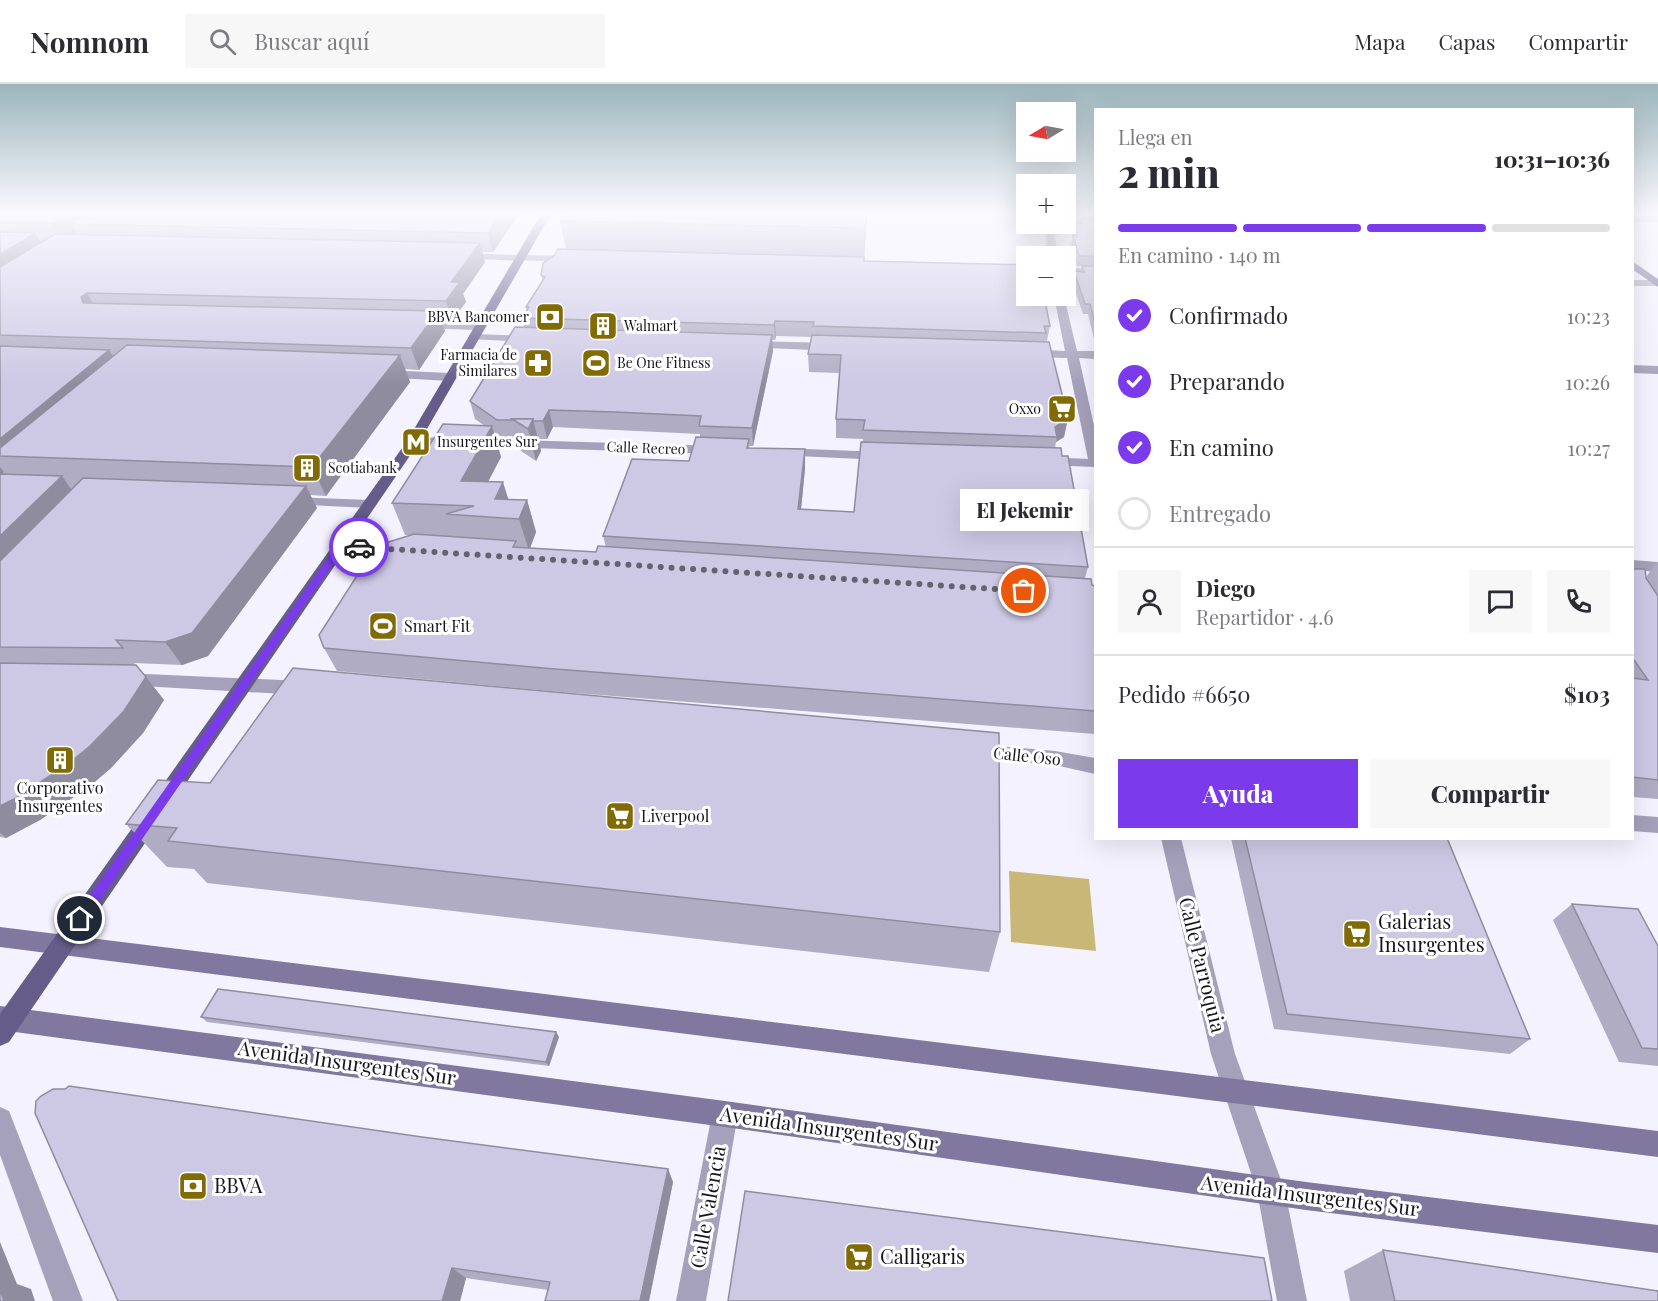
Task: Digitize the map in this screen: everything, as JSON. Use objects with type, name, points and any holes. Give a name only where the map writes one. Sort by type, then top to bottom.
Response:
[{"type":"main road","points":[[4,1023],[62,945],[413,441],[512,271]]},
{"type":"main road","points":[[1640,271],[1657,284]]},
{"type":"main road","points":[[0,937],[1030,1068],[1236,1091],[1658,1144]]},
{"type":"main road","name":"Avenida Insurgentes Sur","points":[[4,1023],[725,1114],[1271,1191],[1658,1239]]},
{"type":"street","points":[[1076,271],[1094,272]]},
{"type":"street","points":[[1634,283],[1657,284]]},
{"type":"street","points":[[1061,306],[1091,428],[1094,454]]},
{"type":"street","points":[[404,326],[544,339]]},
{"type":"street","points":[[732,344],[850,348]]},
{"type":"street","points":[[1014,353],[1094,355]]},
{"type":"street","points":[[1634,369],[1658,370]]},
{"type":"street","points":[[367,374],[450,377]]},
{"type":"street","name":"Calle Recreo","points":[[413,441],[728,450]]},
{"type":"street","points":[[763,452],[894,456]]},
{"type":"street","points":[[1036,461],[1094,462]]},
{"type":"street","points":[[274,500],[370,504]]},
{"type":"street","points":[[341,546],[413,551]]},
{"type":"street","points":[[1634,565],[1658,567]]},
{"type":"street","points":[[106,679],[243,684],[321,690]]},
{"type":"street","name":"Calle Oso","points":[[960,750],[1055,758],[1094,766]]},
{"type":"street","points":[[1634,823],[1658,825]]},
{"type":"street","name":"Calle Parroquia","points":[[1171,840],[1223,1054],[1271,1191],[1292,1301]]},
{"type":"street","points":[[0,1047],[4,1023]]},
{"type":"street","name":"Calle Valencia","points":[[691,1301],[725,1114]]},
{"type":"street","points":[[0,1120],[68,1301]]},
{"type":"shaded area","points":[[1009,871],[1089,879],[1096,951],[1011,942]]},
{"type":"building","points":[[0,271],[459,271],[451,282],[460,282],[446,301],[87,293],[81,297],[83,303],[438,311],[411,348],[0,335]]},
{"type":"building","points":[[542,271],[1016,271],[1016,306],[1046,306],[1050,326],[1044,326],[1046,333],[813,326],[814,322],[775,321],[774,325],[522,318],[529,307],[526,307],[545,277],[541,275]]},
{"type":"building","points":[[1076,271],[1094,271],[1094,319],[1090,304],[1085,304]]},
{"type":"building","points":[[515,327],[772,335],[752,428],[699,426],[701,416],[615,412],[549,410],[543,421],[497,420],[470,401]]},
{"type":"building","points":[[812,335],[1049,342],[1068,418],[1055,427],[1057,437],[863,430],[865,420],[836,419],[841,355],[808,354]]},
{"type":"building","points":[[127,345],[400,355],[312,467],[0,456],[0,448]]},
{"type":"building","points":[[0,346],[109,350],[0,439]]},
{"type":"building","points":[[512,419],[533,419],[528,429]]},
{"type":"building","points":[[443,424],[492,426],[461,481],[503,482],[495,499],[527,500],[519,519],[446,514],[474,506],[392,503]]},
{"type":"building","points":[[696,437],[749,439],[747,448],[805,449],[798,509],[854,512],[861,442],[1061,448],[1062,456],[1068,456],[1088,567],[603,536],[632,459],[689,461]]},
{"type":"building","points":[[0,474],[62,476],[0,536]]},
{"type":"building","points":[[83,478],[306,486],[192,633],[165,642],[116,640],[123,648],[0,647],[0,561]]},
{"type":"building","points":[[414,534],[516,541],[513,547],[596,552],[598,546],[1091,579],[1094,586],[1094,711],[543,668],[324,648],[319,635],[376,546]]},
{"type":"building","points":[[1634,569],[1645,569],[1646,578],[1658,596],[1658,780],[1634,777],[1634,678],[1648,680],[1634,660]]},
{"type":"building","points":[[0,663],[136,665],[146,677],[124,711],[90,746],[68,764],[0,806]]},
{"type":"building","name":"Liverpool","points":[[293,668],[999,733],[1000,932],[168,841],[177,828],[126,824],[158,780],[210,783]]},
{"type":"building","name":"Galerias Insurgentes","points":[[1245,840],[1448,840],[1530,1039],[1287,1014]]},
{"type":"building","points":[[1572,904],[1638,909],[1658,946],[1658,1049],[1642,1048]]},
{"type":"building","points":[[218,989],[556,1032],[546,1062],[201,1017]]},
{"type":"building","points":[[69,1086],[422,1137],[668,1169],[640,1301],[545,1301],[550,1282],[452,1268],[442,1301],[118,1301],[35,1113],[36,1101],[41,1096],[53,1089],[65,1089]]},
{"type":"building","points":[[745,1191],[1264,1258],[1272,1301],[728,1301]]},
{"type":"building","points":[[1383,1250],[1658,1291],[1658,1301],[1395,1301]]},
{"type":"way so far","points":[[359,547],[1024,591]]},
{"type":"place","name":"BBVA Bancomer","points":[[550,317]]},
{"type":"place","name":"Walmart","points":[[603,326]]},
{"type":"place","name":"Farmacia de Similares","points":[[538,363]]},
{"type":"place","name":"Be One Fitness","points":[[596,363]]},
{"type":"place","name":"Oxxo","points":[[1062,409]]},
{"type":"place","name":"Insurgentes Sur","points":[[416,442]]},
{"type":"place","name":"Scotiabank","points":[[307,468]]},
{"type":"place","name":"El Jekemir","points":[[1024,591]]},
{"type":"place","name":"Smart Fit","points":[[383,626]]},
{"type":"place","name":"Corporativo Insurgentes","points":[[60,760]]},
{"type":"place","name":"Liverpool","points":[[620,816]]},
{"type":"place","name":"Galerias Insurgentes","points":[[1357,934]]},
{"type":"place","name":"BBVA","points":[[193,1186]]},
{"type":"place","name":"Calligaris","points":[[859,1257]]},
{"type":"route","points":[[80,919],[341,546],[359,547]]}]
